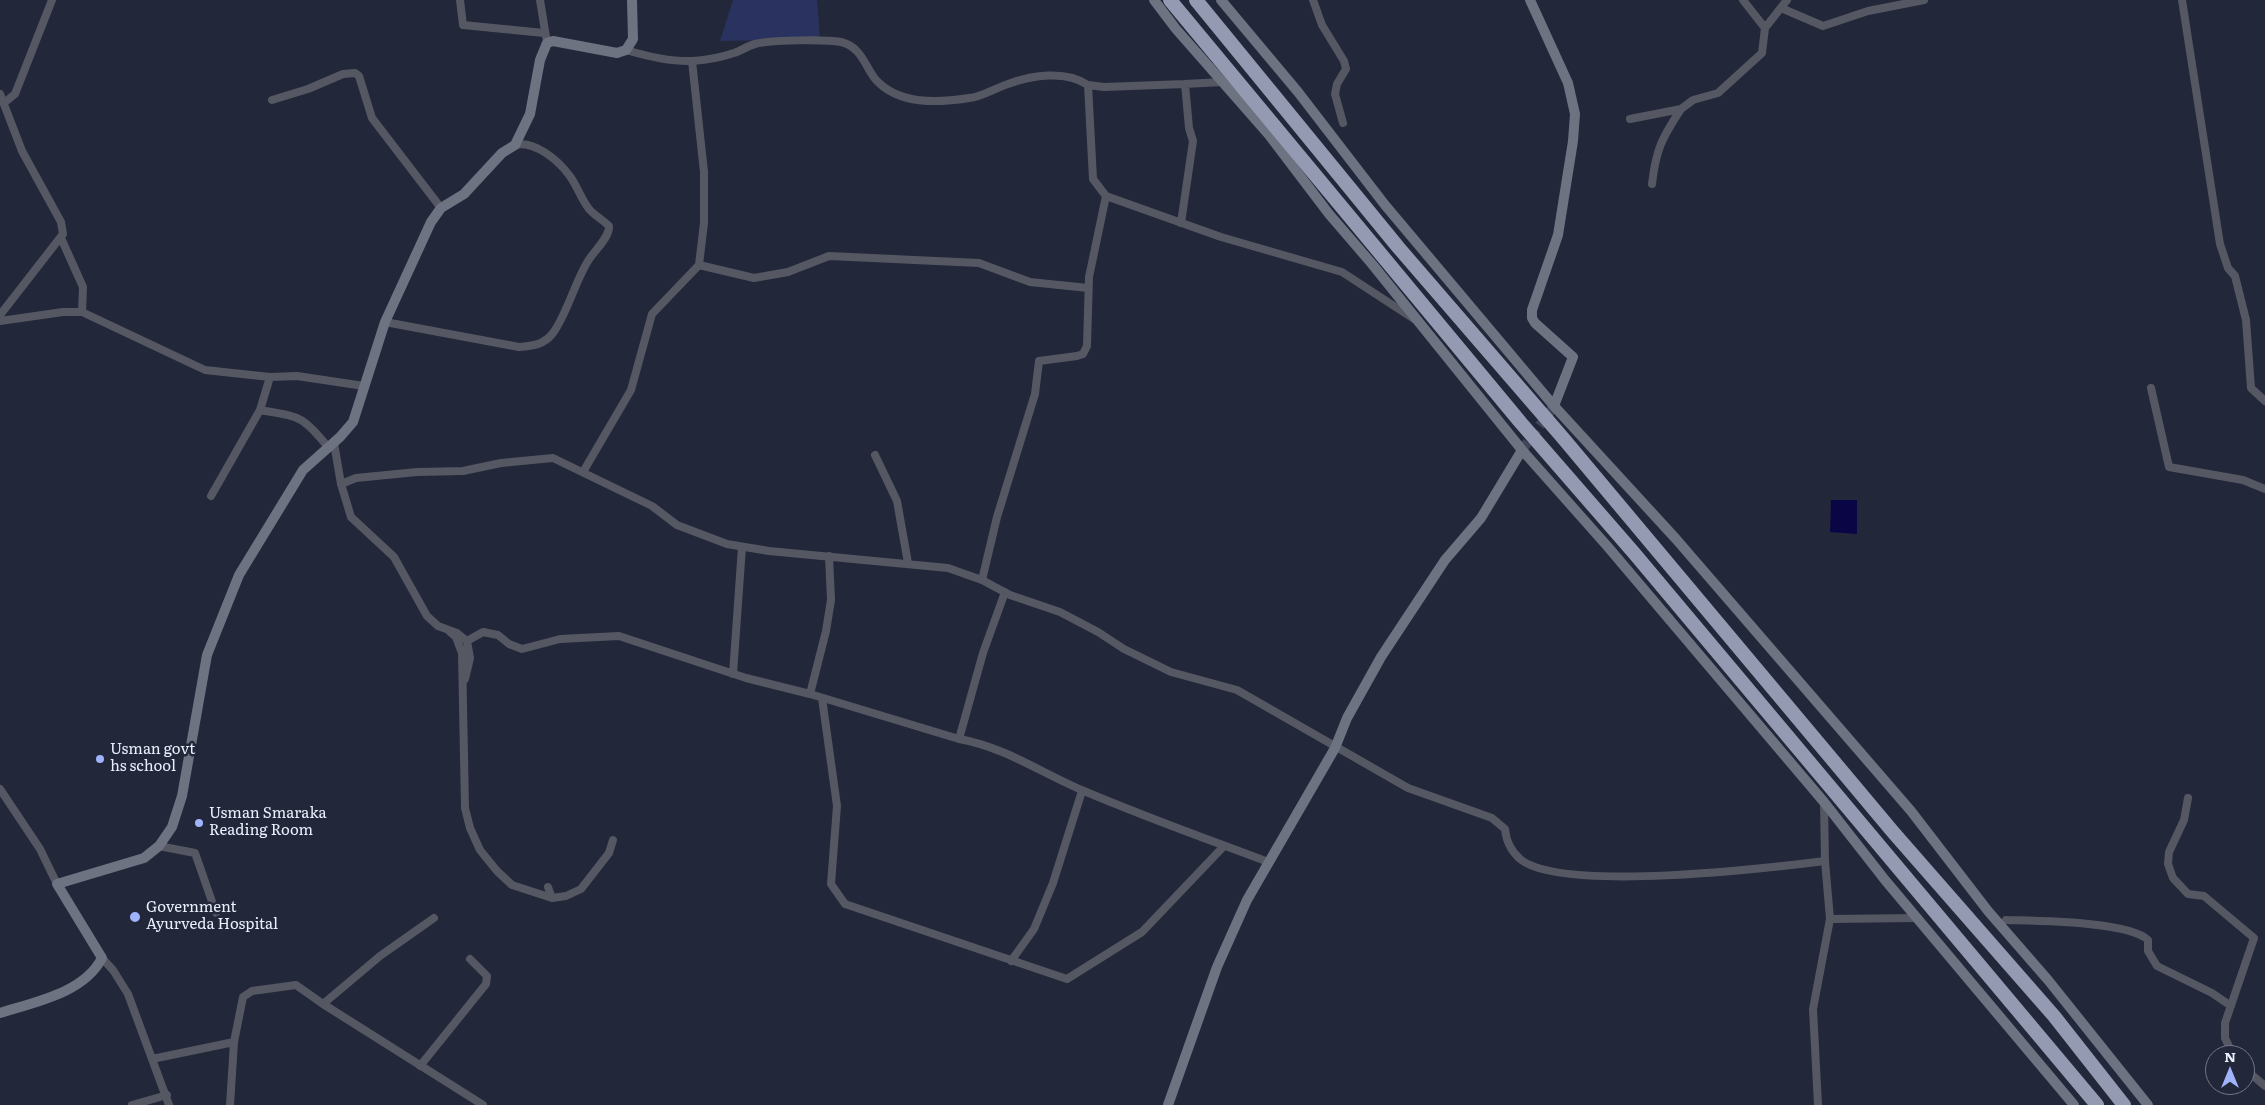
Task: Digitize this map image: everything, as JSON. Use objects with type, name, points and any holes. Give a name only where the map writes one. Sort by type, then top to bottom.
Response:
[{"type":"highway","points":[[1170,0],[1471,364],[1634,553],[2097,1105]]},
{"type":"highway","points":[[1196,0],[1398,247],[1569,446],[1893,832],[2054,1016],[2124,1105]]},
{"type":"street","points":[[4,103],[15,94],[52,0]]},
{"type":"street","points":[[460,0],[463,25],[547,37],[617,53],[626,50],[649,56],[692,61],[733,54],[755,44],[826,40],[843,43],[856,50],[867,63],[875,79],[889,92],[904,98],[938,101],[971,98],[1010,83],[1054,75],[1068,76],[1088,85],[1104,87],[1222,82]]},
{"type":"street","points":[[515,145],[530,114],[547,37],[540,0]]},
{"type":"street","points":[[626,50],[633,38],[632,0]]},
{"type":"street","points":[[1154,0],[1269,135],[1522,450],[1608,547],[1824,802],[2074,1105]]},
{"type":"street","points":[[1221,0],[1298,92],[1385,205],[1554,406],[1676,539],[1911,811],[1988,910],[2048,980],[2148,1105]]},
{"type":"street","points":[[1313,0],[1322,25],[1344,61],[1346,69],[1337,84],[1335,94],[1343,123]]},
{"type":"street","points":[[1530,0],[1568,83],[1575,114],[1573,141],[1558,235],[1532,310],[1532,318],[1535,324],[1573,357],[1554,406]]},
{"type":"street","points":[[1743,0],[1765,28]]},
{"type":"street","points":[[1652,184],[1655,156],[1663,136],[1681,109],[1692,100],[1718,93],[1757,60],[1764,49],[1765,28],[1787,0]]},
{"type":"street","points":[[1780,8],[1823,26],[1868,11],[1924,0]]},
{"type":"street","points":[[2182,0],[2220,244],[2228,268],[2235,276],[2246,320],[2251,388],[2265,401]]},
{"type":"street","points":[[583,472],[631,390],[652,314],[699,265],[704,223],[704,172],[692,61]]},
{"type":"street","points":[[272,100],[308,89],[343,74],[355,73],[359,76],[372,118],[441,208]]},
{"type":"street","points":[[1181,223],[1193,141],[1189,128],[1185,84]]},
{"type":"street","points":[[1088,85],[1093,179],[1106,196],[1262,250],[1342,272],[1416,320]]},
{"type":"street","points":[[0,94],[22,151],[61,222],[63,234],[0,315]]},
{"type":"street","points":[[1630,119],[1681,109]]},
{"type":"street","points":[[57,884],[144,858],[159,846],[172,827],[182,796],[207,655],[239,574],[303,470],[353,422],[384,322],[431,222],[441,208],[464,194],[502,153],[515,145],[524,143],[543,152],[569,175],[589,210],[609,226],[607,235],[589,259],[574,285],[552,334],[537,346],[519,347],[384,322]]},
{"type":"street","points":[[982,580],[997,517],[1035,394],[1039,361],[1083,354],[1087,346],[1088,288],[1106,196]]},
{"type":"street","points":[[61,238],[83,287],[82,312]]},
{"type":"street","points":[[699,265],[754,278],[788,272],[829,256],[979,263],[1030,282],[1088,288]]},
{"type":"street","points":[[0,321],[82,312],[205,370],[306,377],[364,386]]},
{"type":"street","points":[[211,496],[260,410],[270,376]]},
{"type":"street","points":[[2151,388],[2169,467],[2243,480],[2265,489]]},
{"type":"street","points":[[260,410],[297,417],[309,424],[331,445],[351,518],[394,557],[427,616],[438,626],[456,637],[461,648],[464,683],[464,800],[470,828],[480,850],[512,885],[552,898],[566,896],[581,889],[609,853],[613,840]]},
{"type":"street","points":[[1168,1105],[1217,967],[1246,900],[1335,748],[1346,718],[1381,657],[1444,560],[1481,518],[1522,450]]},
{"type":"street","points":[[875,455],[887,476],[897,501],[908,563]]},
{"type":"street","points":[[341,484],[356,478],[417,472],[463,471],[501,463],[553,458],[652,506],[677,525],[727,544],[769,552],[948,568],[982,580],[1004,592],[1060,612],[1098,632],[1124,650],[1171,672],[1237,690],[1335,748],[1408,788],[1492,818],[1505,829],[1506,840],[1520,859],[1534,866],[1573,876],[1716,873],[1826,860]]},
{"type":"street","points":[[732,674],[742,547]]},
{"type":"street","points":[[810,694],[826,631],[831,600],[829,556]]},
{"type":"street","points":[[958,739],[983,653],[1004,592]]},
{"type":"street","points":[[450,632],[457,633],[467,641],[470,658],[464,683]]},
{"type":"street","points":[[467,641],[483,632],[498,635],[509,644],[522,649],[560,639],[620,636],[732,674],[810,694],[1007,752],[1082,791],[1268,862]]},
{"type":"street","points":[[822,698],[837,806],[831,884],[845,904],[1067,979],[1142,932],[1224,846]]},
{"type":"street","points":[[0,790],[40,849],[57,884],[102,958],[114,970],[128,994],[167,1095],[169,1105]]},
{"type":"street","points":[[1011,961],[1034,929],[1054,883],[1082,791]]},
{"type":"street","points":[[2188,798],[2184,820],[2169,852],[2168,864],[2173,878],[2188,894],[2204,896],[2254,938],[2225,1023],[2225,1038],[2228,1045]]},
{"type":"street","points":[[1818,1105],[1813,1009],[1830,919],[1824,802]]},
{"type":"street","points":[[159,846],[195,853],[216,913]]},
{"type":"street","points":[[548,887],[552,898]]},
{"type":"street","points":[[323,1004],[380,956],[434,918]]},
{"type":"street","points":[[1830,919],[1918,918]]},
{"type":"street","points":[[2006,920],[2095,926],[2141,933],[2148,940],[2148,952],[2157,966],[2212,993],[2231,1006]]},
{"type":"street","points":[[0,1013],[71,989],[96,970],[102,958]]},
{"type":"street","points":[[420,1066],[486,984],[487,976],[470,959]]},
{"type":"street","points":[[230,1105],[234,1042],[243,996],[252,991],[296,985],[483,1105]]},
{"type":"street","points":[[152,1060],[234,1042]]},
{"type":"street","points":[[2255,1078],[2265,1086]]},
{"type":"street","points":[[132,1105],[167,1095]]},
{"type":"shaded area","points":[[733,0],[817,0],[820,39],[720,41]]},
{"type":"shaded area","points":[[1831,500],[1857,500],[1857,534],[1830,532]]},
{"type":"tunnel","points":[[1522,450],[1554,406]]},
{"type":"place","name":"Usman govt hs school","points":[[100,759]]},
{"type":"place","name":"Usman Smaraka Reading Room","points":[[199,823]]},
{"type":"place","name":"Government Ayurveda Hospital","points":[[135,917]]}]
